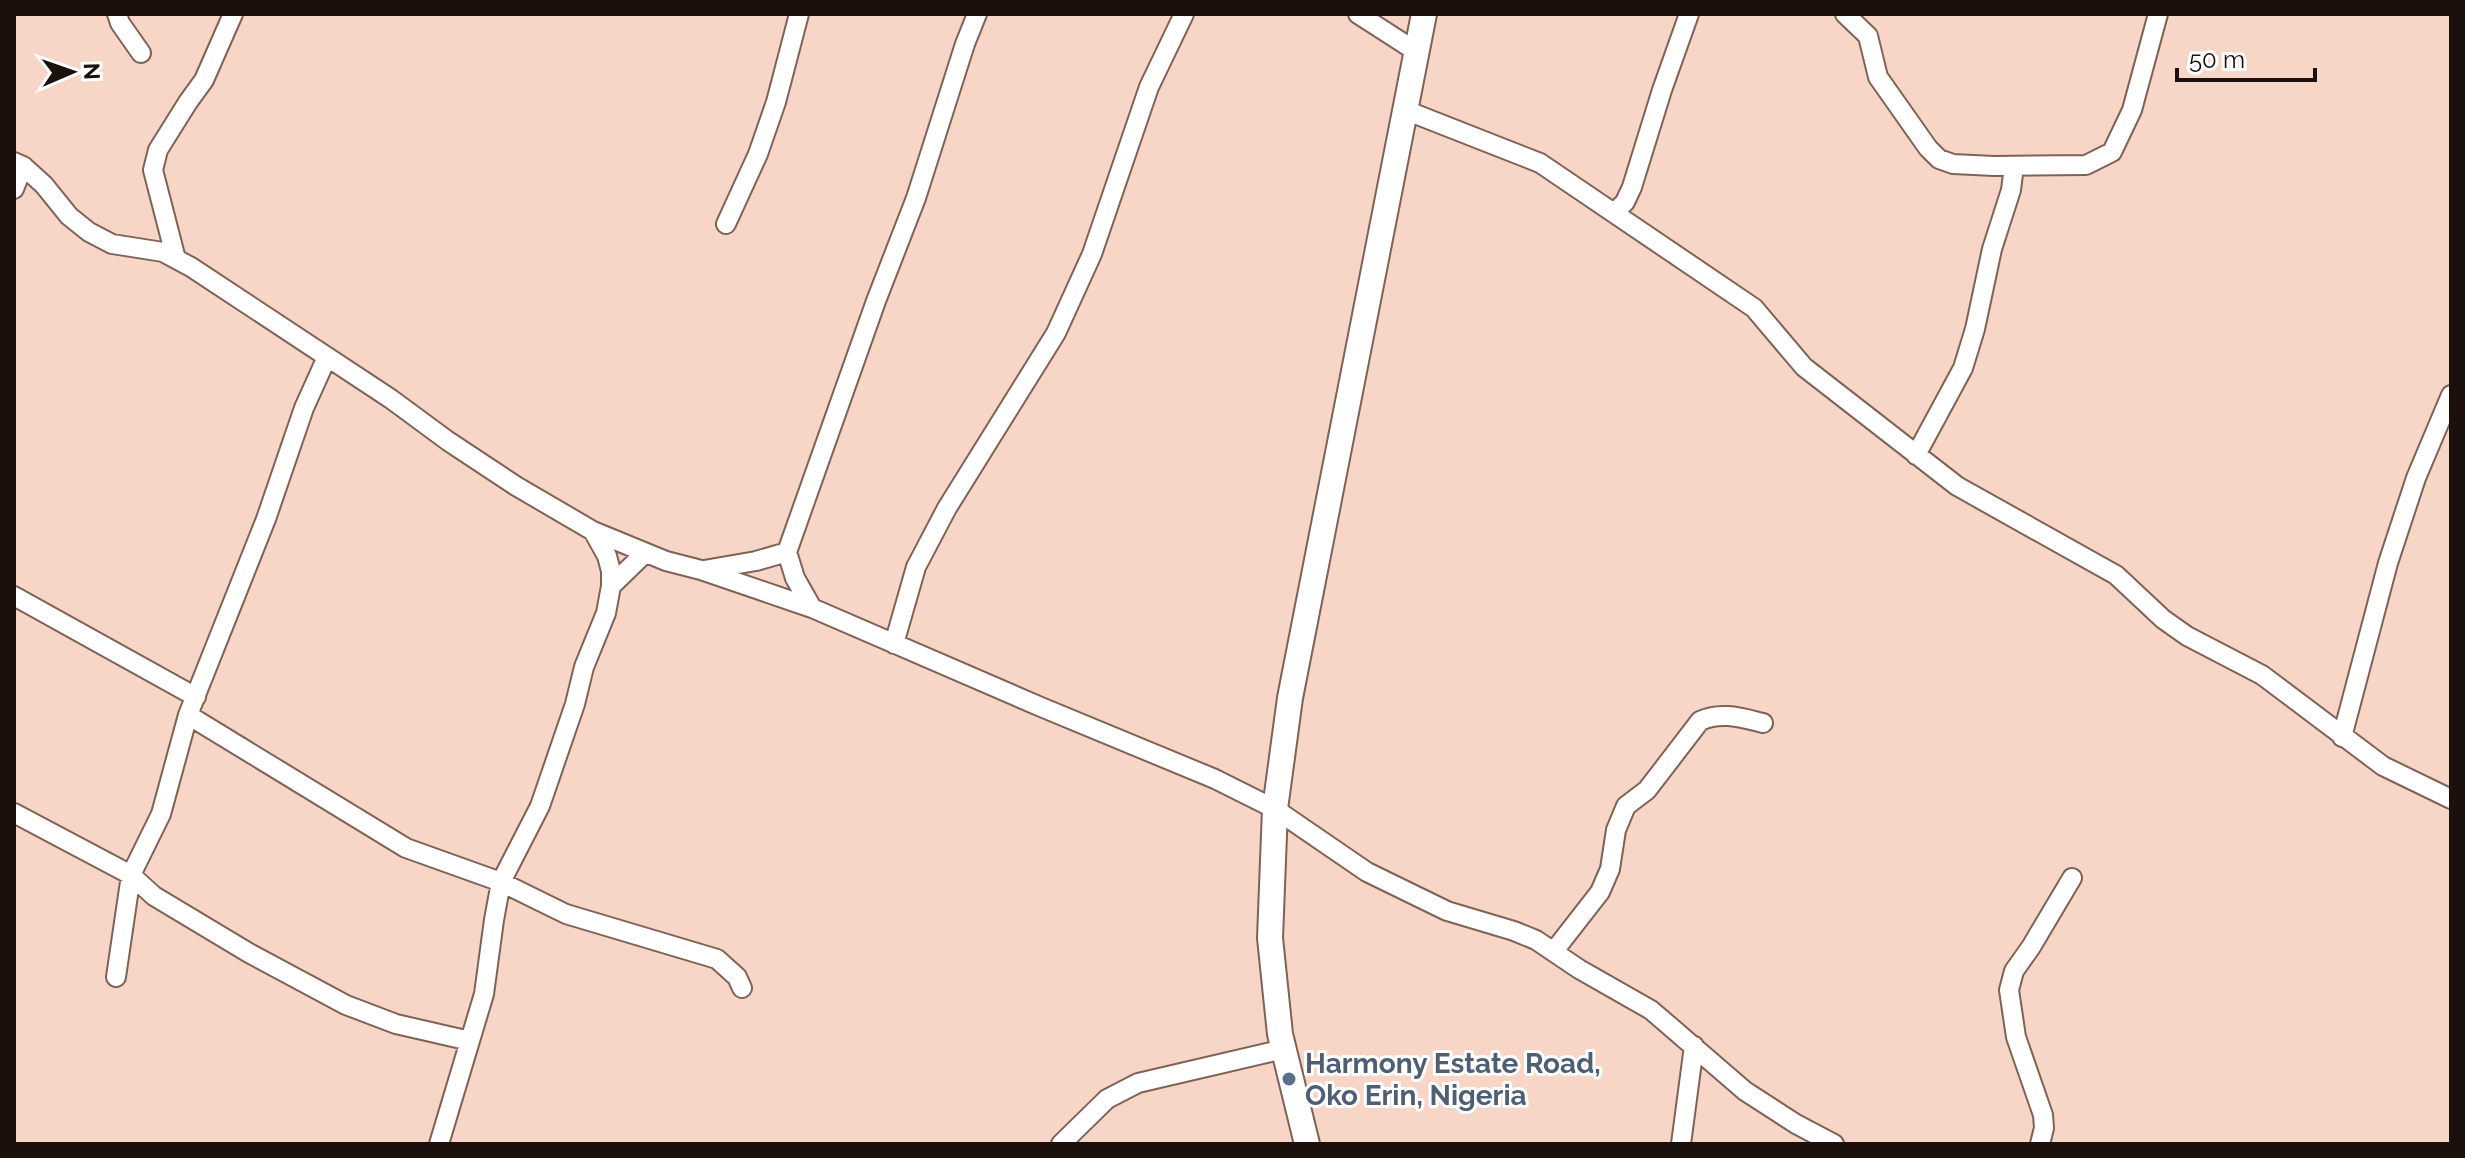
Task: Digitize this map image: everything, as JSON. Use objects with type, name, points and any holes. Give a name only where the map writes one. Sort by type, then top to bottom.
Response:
[{"type":"street","points":[[117,14],[141,53]]},
{"type":"street","points":[[176,259],[153,170],[158,150],[204,80],[233,14]]},
{"type":"street","points":[[726,224],[758,154],[776,102],[799,14]]},
{"type":"street","points":[[812,608],[795,578],[787,552],[916,198],[977,14]]},
{"type":"street","points":[[894,644],[916,567],[947,508],[1056,333],[1092,254],[1149,87],[1184,14]]},
{"type":"street","points":[[1358,14],[1417,52]]},
{"type":"street","points":[[1307,1144],[1280,1034],[1270,938],[1275,809],[1290,698],[1424,14]]},
{"type":"street","points":[[1614,213],[1625,202],[1632,187],[1689,14]]},
{"type":"street","points":[[1845,14],[1868,36],[1878,77],[1939,159],[1953,164],[2014,166],[2086,165],[2112,152],[2132,110],[2158,14]]},
{"type":"street","points":[[1405,110],[1540,163],[1754,308],[1804,367],[1957,486],[2116,575],[2163,619],[2187,636],[2262,675],[2383,766],[2451,799]]},
{"type":"street","points":[[14,189],[19,164],[44,185],[69,216],[89,232],[112,244],[153,250],[176,259],[391,399],[505,479],[593,531],[666,561],[812,608],[1142,747],[1275,809],[1367,872],[1447,911],[1536,940],[1579,969],[1651,1010],[1745,1091],[1834,1144]]},
{"type":"street","points":[[1916,455],[1963,368],[1975,329],[1992,249],[2011,190],[2014,166]]},
{"type":"street","points":[[116,977],[131,875],[161,814],[192,706],[266,519],[304,408],[327,357]]},
{"type":"street","points":[[2342,737],[2388,563],[2416,478],[2451,395]]},
{"type":"street","points":[[439,1144],[484,994],[501,882],[540,806],[575,704],[584,667],[606,613],[611,571],[607,556],[593,531]]},
{"type":"street","points":[[701,570],[756,561],[787,552]]},
{"type":"street","points":[[611,586],[645,553]]},
{"type":"street","points":[[14,596],[192,706],[406,848],[501,882],[566,914],[717,959],[737,977],[742,988]]},
{"type":"street","points":[[1554,951],[1600,892],[1610,869],[1616,830],[1626,806],[1647,790],[1700,721],[1711,716],[1729,716],[1763,723]]},
{"type":"street","points":[[2427,788],[2451,786]]},
{"type":"street","points":[[14,813],[131,875],[154,896],[249,953],[346,1005],[396,1024],[470,1041]]},
{"type":"street","points":[[2040,1144],[2043,1115],[2016,1037],[2009,990],[2014,971],[2072,878]]},
{"type":"street","points":[[1681,1144],[1694,1046]]},
{"type":"street","points":[[1061,1144],[1107,1099],[1138,1083],[1284,1049]]},
{"type":"place","name":"Harmony Estate Road, Oko Erin, Nigeria","points":[[1289,1079]]}]
